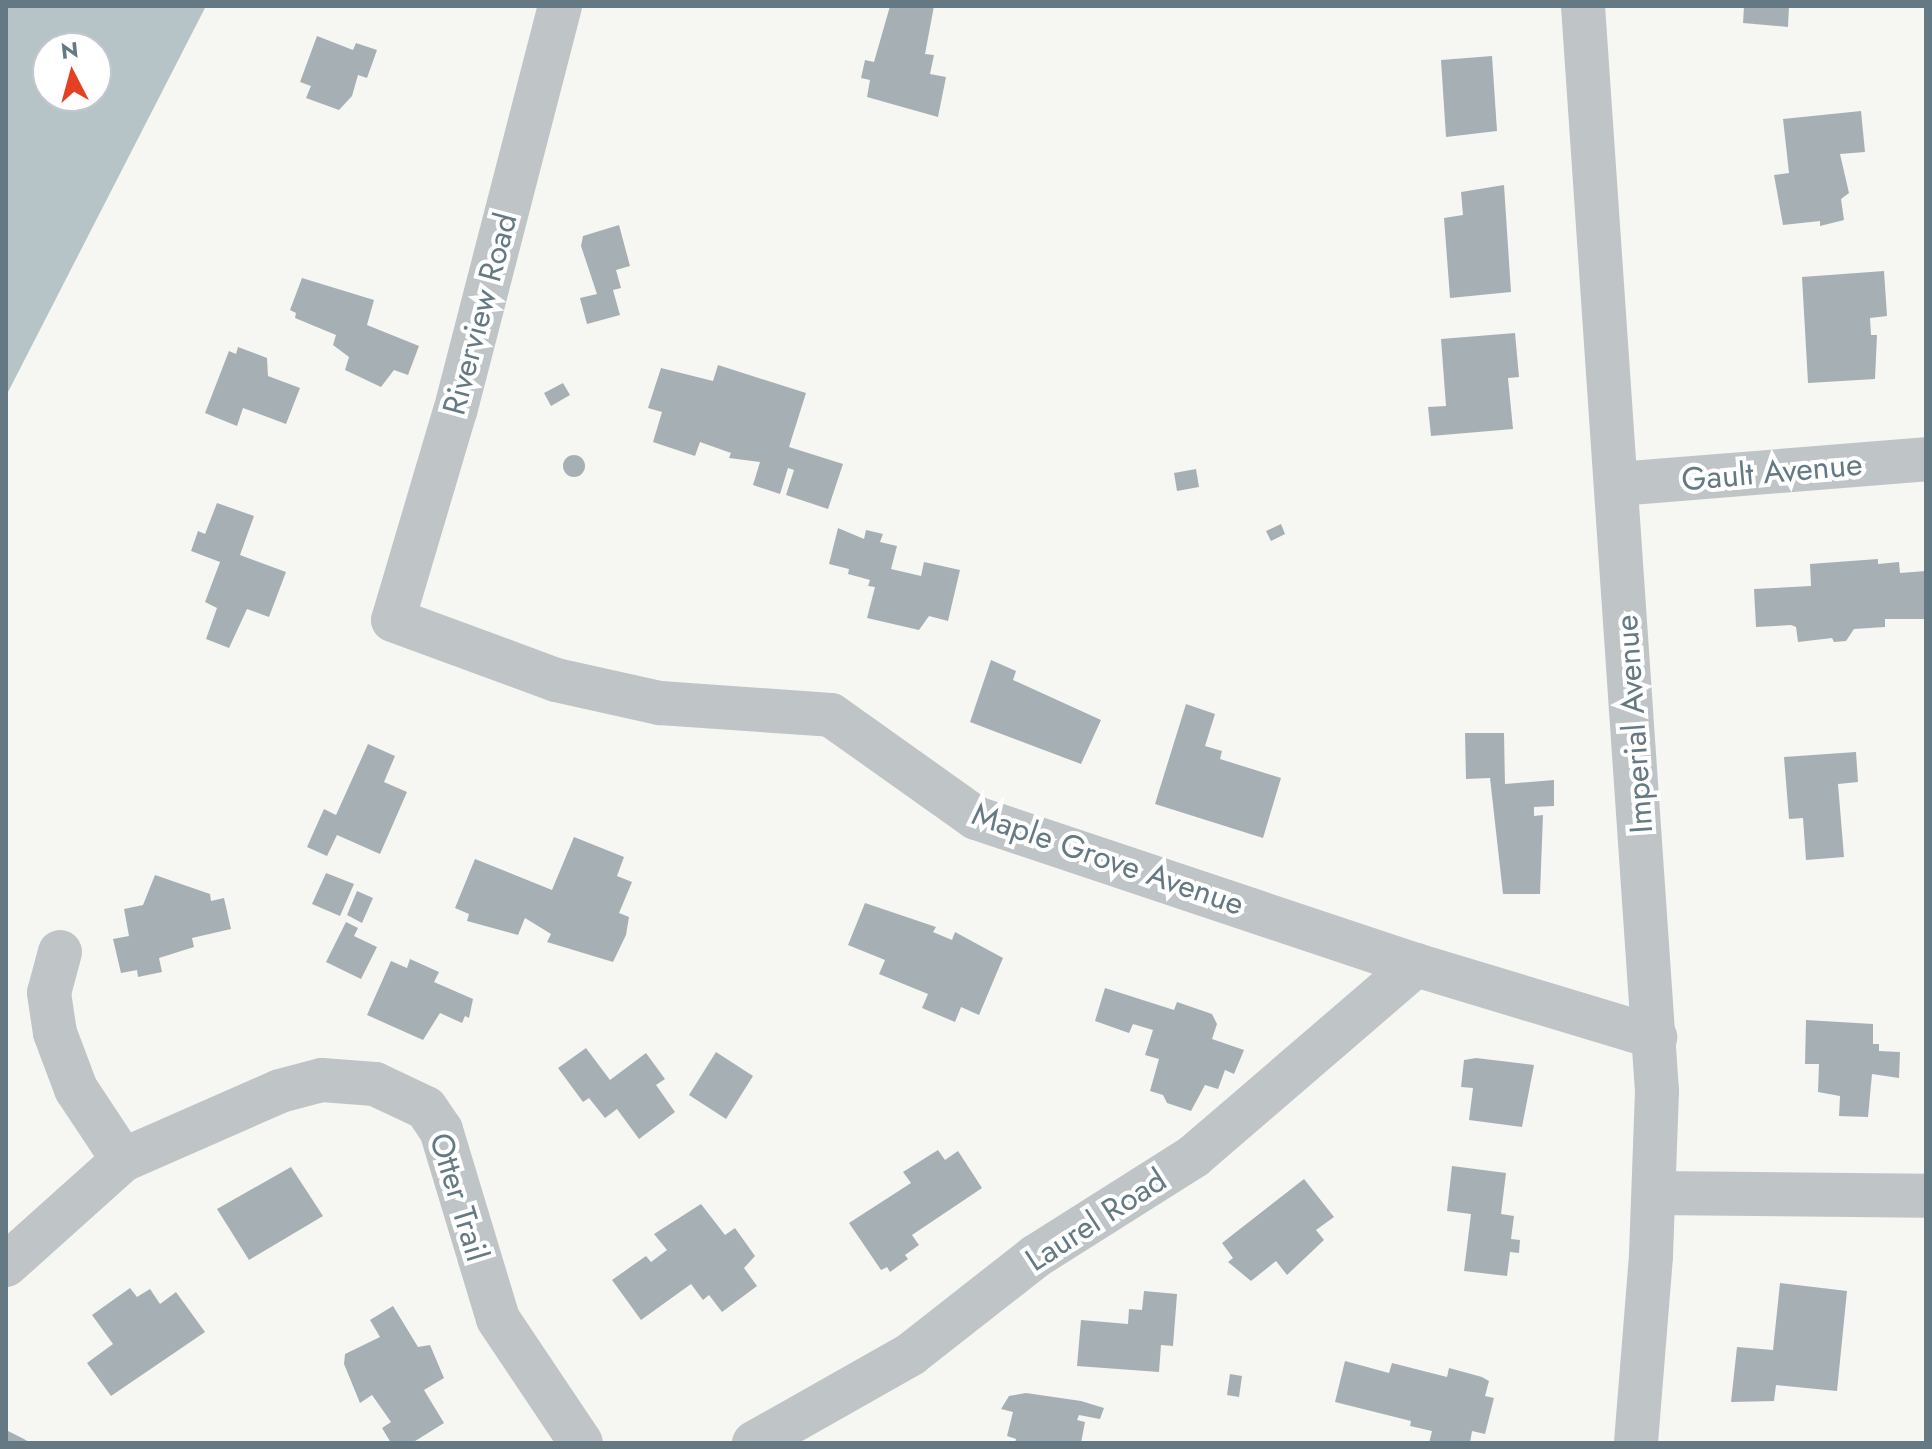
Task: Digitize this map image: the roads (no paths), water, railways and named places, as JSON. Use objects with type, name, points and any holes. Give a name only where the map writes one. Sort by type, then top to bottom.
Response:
[{"type":"street","name":"Riverview Road","points":[[393,620],[455,411],[560,6]]},
{"type":"street","name":"Imperial Avenue","points":[[1583,6],[1655,1037],[1655,1193],[1636,1443]]},
{"type":"street","name":"Gault Avenue","points":[[1618,484],[1926,459]]},
{"type":"street","name":"Maple Grove Avenue","points":[[393,620],[556,680],[660,703],[831,715],[976,818],[1416,965],[1655,1037]]},
{"type":"street","points":[[60,952],[49,993],[55,1033],[76,1089],[123,1160]]},
{"type":"street","name":"Laurel Road","points":[[754,1443],[911,1354],[1036,1256],[1194,1156],[1416,965]]},
{"type":"street","name":"Otter Trail","points":[[6,1265],[123,1160],[237,1106],[322,1080],[375,1084],[426,1108],[453,1163],[470,1236],[498,1319],[581,1443]]},
{"type":"street","points":[[1655,1193],[1926,1196]]}]
